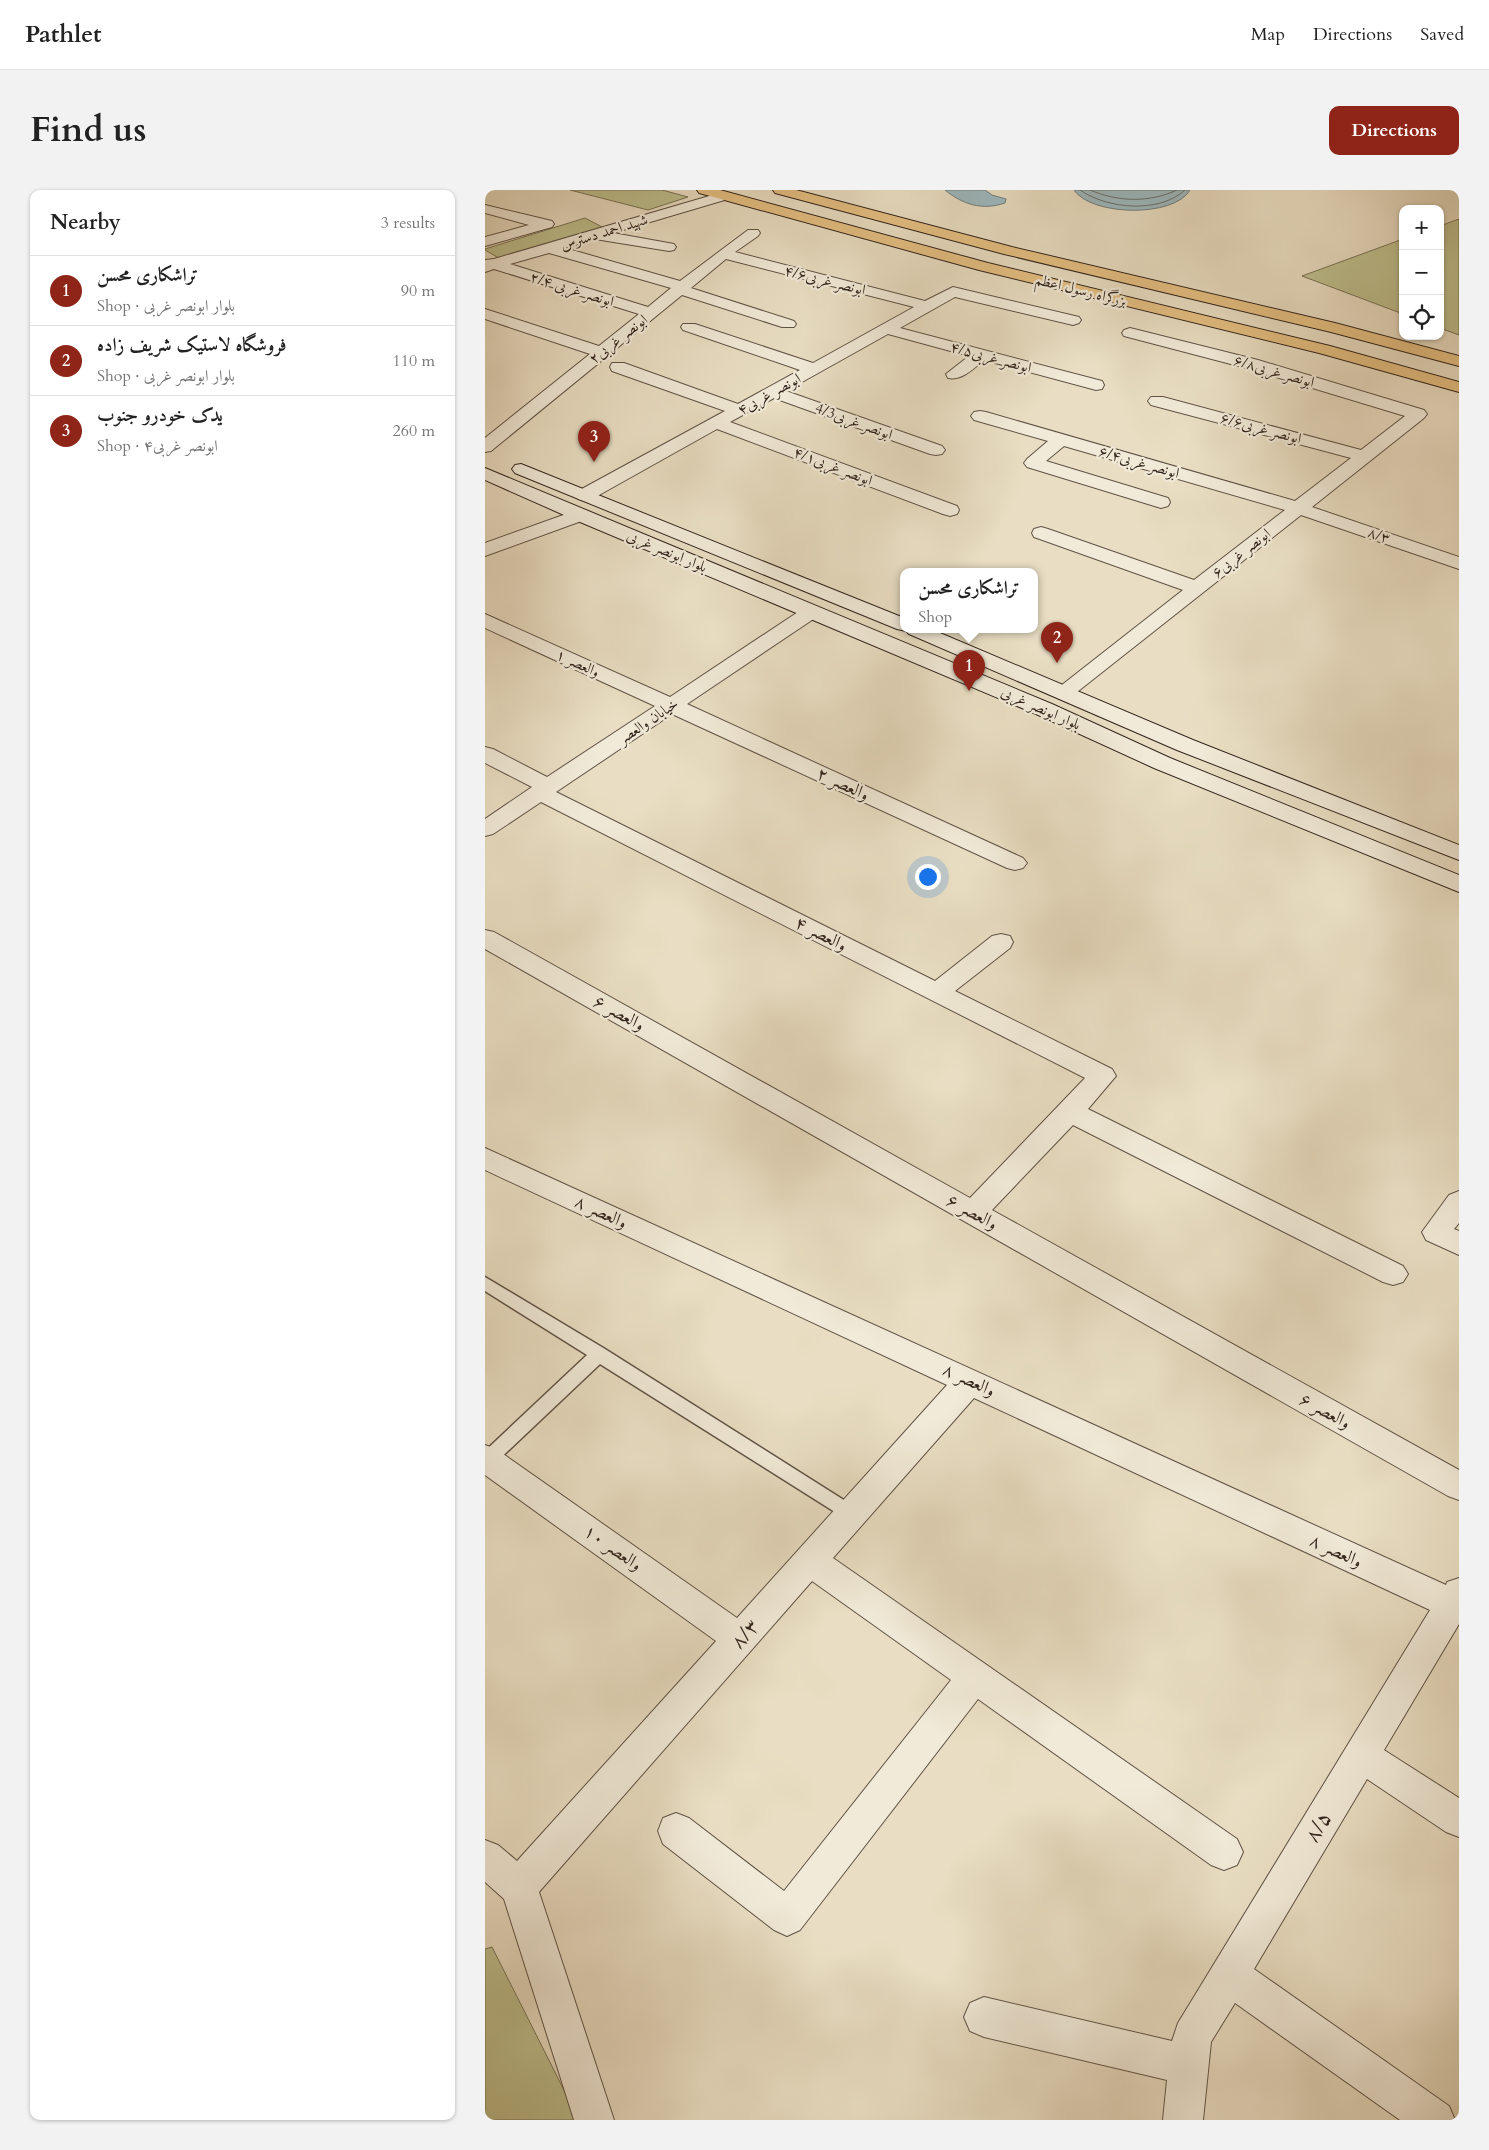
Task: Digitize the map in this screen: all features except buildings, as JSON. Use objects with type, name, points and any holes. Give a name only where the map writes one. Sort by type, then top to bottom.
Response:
[{"type":"highway","name":"بزرگراه رسول اعظم","points":[[705,190],[984,267],[1324,349],[1459,388]]},
{"type":"highway","name":"بزرگراه رسول اعظم","points":[[780,190],[1009,251],[1335,328],[1459,361]]},
{"type":"street","name":"شهید احمد دسترس","points":[[488,264],[550,248],[723,196]]},
{"type":"street","name":"شهید احمد دسترس","points":[[485,209],[547,224],[485,242]]},
{"type":"street","name":"۲ابونصر غربی","points":[[485,447],[723,254],[753,233]]},
{"type":"street","points":[[595,234],[669,247]]},
{"type":"street","points":[[550,248],[682,288],[788,324]]},
{"type":"street","name":"۴/۶ابونصر غربی","points":[[723,254],[927,306]]},
{"type":"street","name":"ابونصر غربی ۲/۴","points":[[488,264],[651,313]]},
{"type":"street","name":"۴ابونصر غربی","points":[[485,550],[583,505],[717,423],[953,292],[1073,320]]},
{"type":"street","points":[[730,305],[689,327],[815,368]]},
{"type":"street","points":[[485,314],[601,352]]},
{"type":"street","name":"۴/۵ابونصر غربی","points":[[886,329],[1096,385]]},
{"type":"street","name":"۶/۸ابونصر غربی","points":[[1130,333],[1252,364],[1417,414]]},
{"type":"street","points":[[954,374],[981,354]]},
{"type":"street","points":[[618,367],[740,410]]},
{"type":"street","name":"4/3ابونصر غربی","points":[[773,392],[936,450]]},
{"type":"street","name":"۶/۶ابونصر غربی","points":[[1157,401],[1365,456]]},
{"type":"street","name":"۶ابونصر غربی","points":[[1065,692],[1417,414]]},
{"type":"street","name":"۶/۴ابونصر غربی","points":[[980,416],[1298,508]]},
{"type":"street","name":"۴/۱ابونصر غربی","points":[[717,423],[949,510]]},
{"type":"street","points":[[1061,439],[1033,463],[1161,502]]},
{"type":"street","name":"بلوار ابونصر غربی","points":[[485,454],[583,505],[811,612],[1044,709],[1162,763],[1459,884]]},
{"type":"street","name":"بلوار ابونصر غربی","points":[[485,472],[583,505],[900,624]]},
{"type":"street","name":"۸/۳","points":[[1298,508],[1458,561]]},
{"type":"street","points":[[1041,533],[1197,588]]},
{"type":"street","name":"خیابان والعصر","points":[[485,830],[811,612]]},
{"type":"street","name":"والعصر ۱","points":[[485,620],[671,705]]},
{"type":"street","name":"بلوار ابونصر غربی","points":[[923,633],[1194,748],[1459,853]]},
{"type":"street","name":"والعصر ۲","points":[[671,705],[1015,863]]},
{"type":"street","name":"والعصر ۴","points":[[485,754],[545,790],[1103,1076],[1069,1111]]},
{"type":"street","name":"والعصر ۶","points":[[485,938],[1459,1486]]},
{"type":"street","points":[[937,992],[1001,942]]},
{"type":"street","points":[[973,1212],[1069,1111],[1393,1274]]},
{"type":"street","name":"والعصر ۸","points":[[486,1161],[970,1381],[1456,1598]]},
{"type":"street","points":[[1459,1202],[1436,1232],[1459,1244]]},
{"type":"street","name":"۸/۳","points":[[519,1887],[970,1381]]},
{"type":"street","name":"والعصر ۱۰","points":[[486,1460],[740,1639]]},
{"type":"street","points":[[810,1561],[1224,1852]]},
{"type":"street","name":"۸/۵","points":[[1183,2120],[1192,2037],[1456,1598]]},
{"type":"street","points":[[676,1831],[787,1917],[975,1677]]},
{"type":"street","points":[[1361,1755],[1459,1819]]},
{"type":"street","points":[[485,1858],[519,1887],[594,2120]]},
{"type":"street","points":[[1229,1975],[1435,2120]]},
{"type":"street","points":[[984,2017],[1188,2065]]},
{"type":"lane","points":[[485,1282],[852,1514]]},
{"type":"lane","points":[[486,1460],[599,1354]]},
{"type":"green space","points":[[570,190],[662,190],[688,197],[648,210]]},
{"type":"green space","points":[[585,218],[604,228],[502,260],[485,250],[485,249]]},
{"type":"green space","points":[[1459,219],[1459,335],[1444,329],[1444,225]]},
{"type":"green space","points":[[1399,240],[1399,312],[1302,276]]},
{"type":"green space","points":[[492,1947],[579,2120],[485,2120],[485,1949]]},
{"type":"water","points":[[945,190],[985,190],[992,195],[1006,199],[1005,203],[997,205],[973,205],[958,199]]},
{"type":"water","points":[[1074,190],[1190,190],[1181,199],[1168,205],[1151,209],[1132,210],[1114,209],[1097,205],[1083,199]]},
{"type":"place","name":"یدک خودرو جنوب","points":[[594,462]]},
{"type":"place","name":"فروشگاه لاستیک شریف زاده","points":[[1057,663]]},
{"type":"place","name":"تراشکاری محسن","points":[[969,691]]}]
